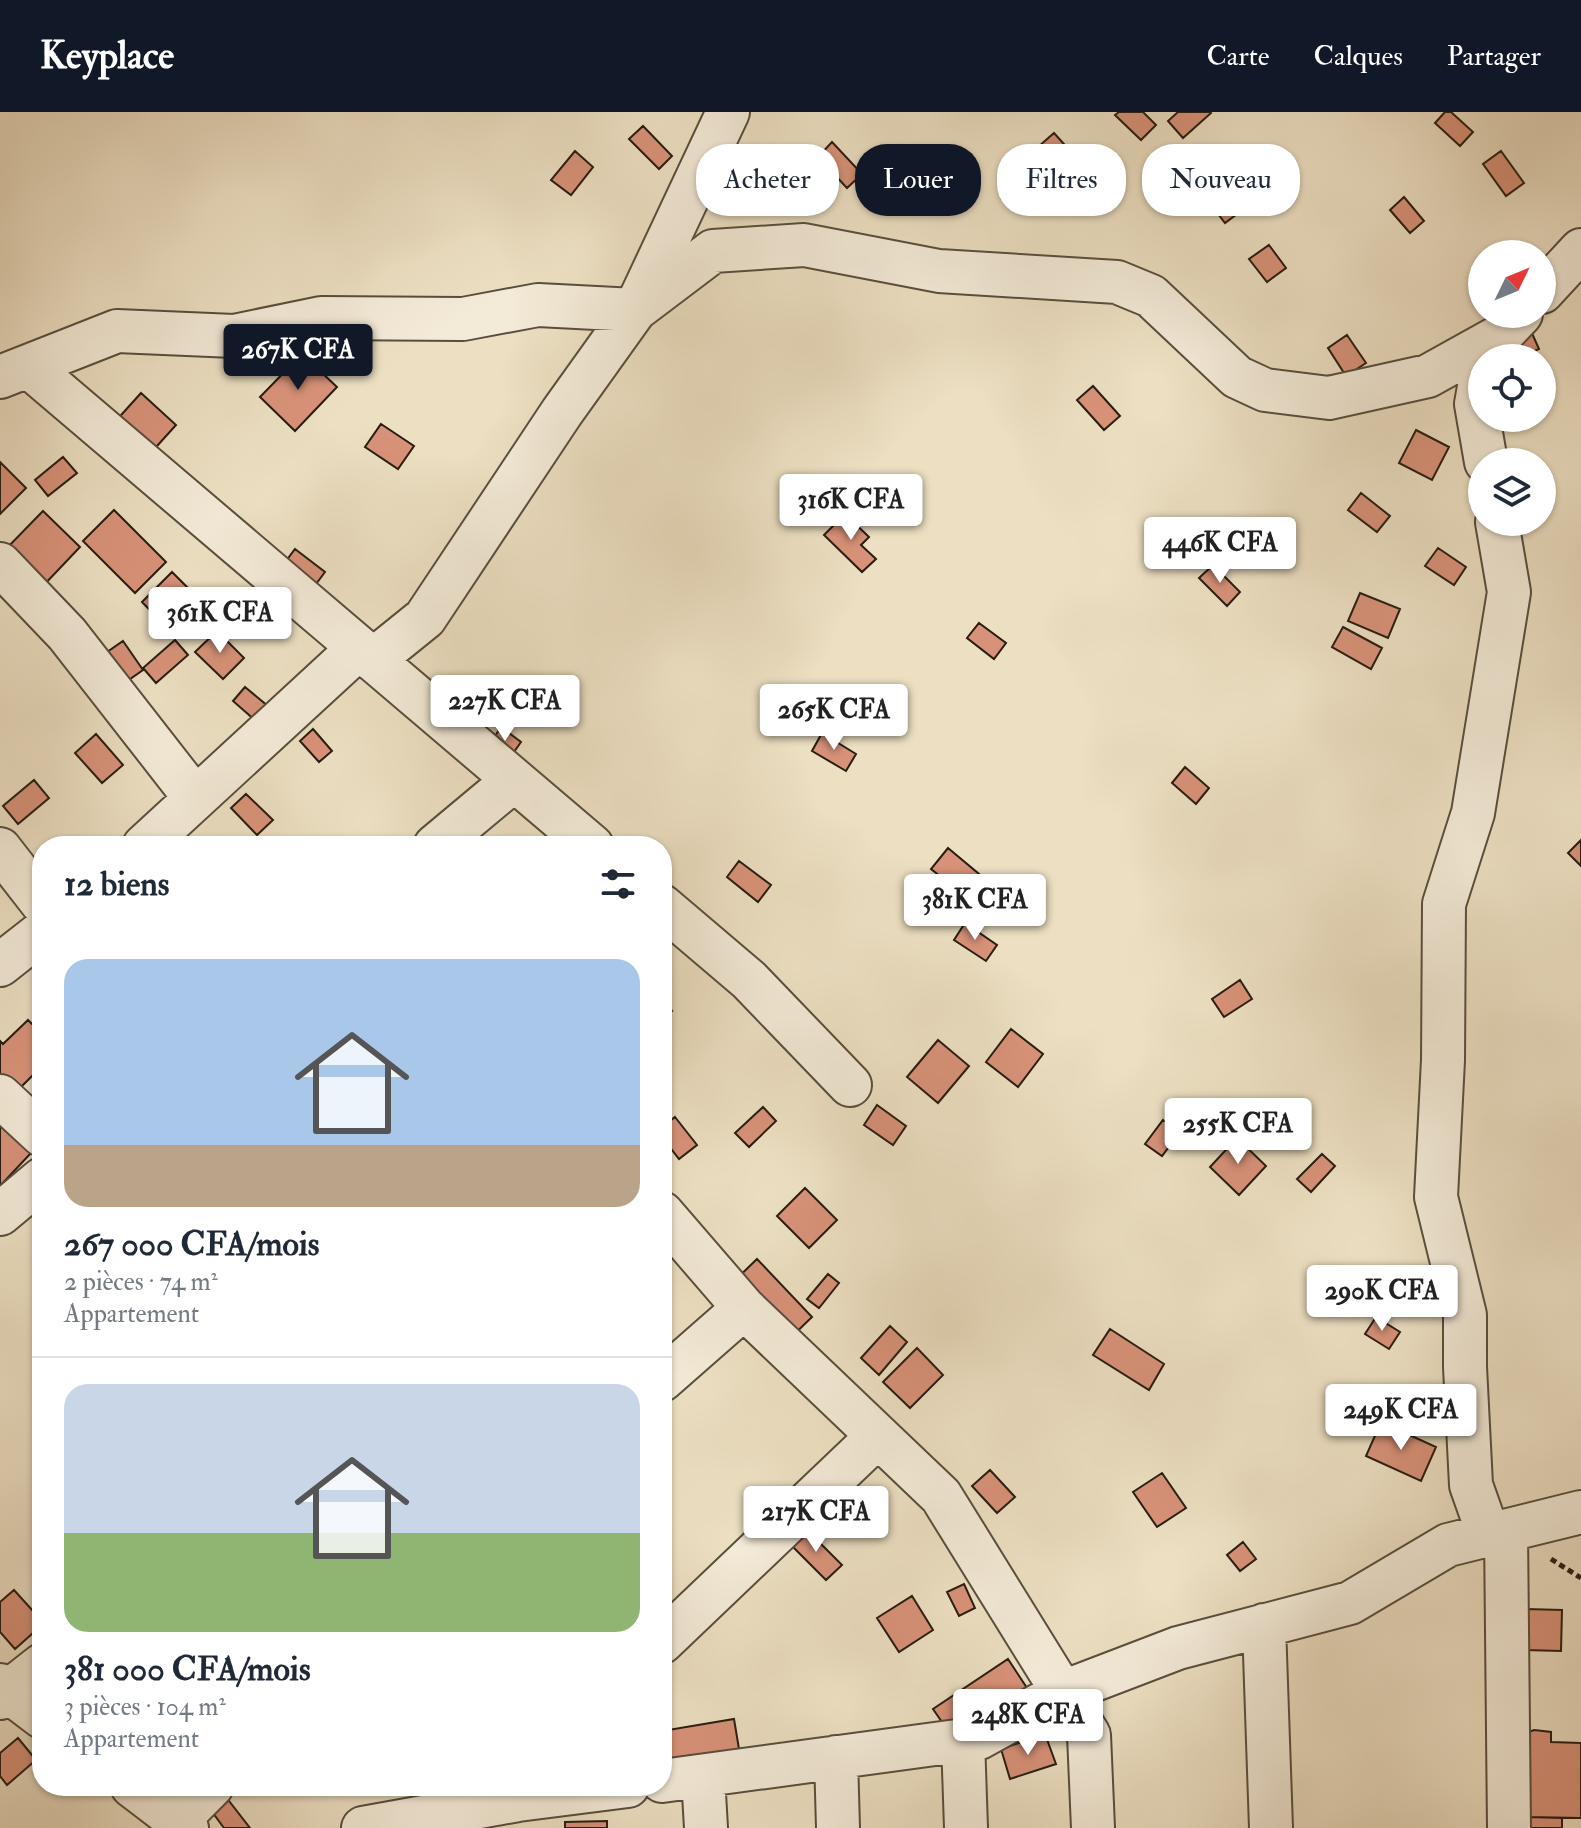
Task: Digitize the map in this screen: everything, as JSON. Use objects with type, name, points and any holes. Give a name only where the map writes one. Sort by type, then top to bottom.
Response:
[{"type":"street","points":[[155,836],[195,798],[366,654],[425,618],[562,412],[635,310],[728,112]]},
{"type":"street","points":[[580,836],[366,654],[14,372],[117,331],[234,336],[321,318],[463,319],[538,305],[635,310],[713,251],[804,245],[939,271],[1117,282],[1151,296],[1237,377],[1265,390],[1329,398],[1428,376],[1468,358]]},
{"type":"street","points":[[1556,277],[1581,250]]},
{"type":"street","points":[[1499,536],[1509,592],[1473,813],[1444,904],[1443,1060],[1436,1197],[1465,1315],[1471,1485],[1498,1533],[1509,1828]]},
{"type":"street","points":[[0,564],[67,634],[195,798]]},
{"type":"street","points":[[447,836],[514,780]]},
{"type":"street","points":[[0,849],[32,890]]},
{"type":"street","points":[[672,915],[749,980],[850,1085]]},
{"type":"street","points":[[0,965],[32,940]]},
{"type":"street","points":[[0,1096],[32,1126]]},
{"type":"street","points":[[0,1214],[32,1187]]},
{"type":"street","points":[[672,1225],[744,1308],[941,1496],[1089,1735],[1093,1828]]},
{"type":"street","points":[[672,1371],[744,1308]]},
{"type":"street","points":[[672,1632],[878,1436]]},
{"type":"street","points":[[672,1780],[979,1738],[1063,1692],[1178,1648],[1350,1603],[1448,1545],[1581,1512]]},
{"type":"street","points":[[1264,1625],[1271,1828]]},
{"type":"street","points":[[32,1672],[3,1691],[32,1710]]},
{"type":"street","points":[[963,1740],[966,1828]]},
{"type":"street","points":[[836,1757],[838,1828]]},
{"type":"street","points":[[703,1776],[706,1828]]},
{"type":"street","points":[[145,1796],[182,1824],[204,1796]]},
{"type":"street","points":[[363,1828],[577,1796]]},
{"type":"building","points":[[1119,112],[1143,112],[1156,125],[1141,140],[1115,115]]},
{"type":"building","points":[[1178,112],[1211,113],[1183,138],[1168,121]]},
{"type":"building","points":[[1445,112],[1451,112],[1473,132],[1460,146],[1435,123]]},
{"type":"building","points":[[643,126],[672,156],[659,169],[629,139]]},
{"type":"building","points":[[1054,133],[1064,144],[1041,144]]},
{"type":"building","points":[[839,149],[855,167],[855,181],[847,188],[839,179]]},
{"type":"building","points":[[575,151],[593,167],[571,195],[551,180]]},
{"type":"building","points":[[1501,151],[1524,183],[1506,196],[1483,164]]},
{"type":"building","points":[[1404,197],[1424,221],[1410,233],[1390,210]]},
{"type":"building","points":[[1220,216],[1234,216],[1225,223]]},
{"type":"building","points":[[1269,245],[1286,268],[1267,282],[1249,259]]},
{"type":"building","points":[[1531,331],[1537,344],[1500,344]]},
{"type":"building","points":[[1347,335],[1366,363],[1346,376],[1328,348]]},
{"type":"building","points":[[302,354],[337,387],[295,431],[260,397]]},
{"type":"building","points":[[1093,386],[1120,416],[1104,430],[1077,400]]},
{"type":"building","points":[[141,393],[176,425],[148,456],[113,424]]},
{"type":"building","points":[[381,424],[414,446],[398,469],[365,447]]},
{"type":"building","points":[[1416,430],[1449,447],[1432,480],[1399,463]]},
{"type":"building","points":[[63,457],[77,473],[48,496],[35,480]]},
{"type":"building","points":[[0,462],[26,488],[0,514]]},
{"type":"building","points":[[1361,493],[1390,516],[1377,532],[1348,510]]},
{"type":"building","points":[[114,510],[166,562],[135,593],[83,541]]},
{"type":"building","points":[[43,511],[80,547],[41,588],[3,552]]},
{"type":"building","points":[[845,514],[869,537],[861,545],[876,559],[862,572],[824,535]]},
{"type":"building","points":[[1438,548],[1466,567],[1454,585],[1425,566]]},
{"type":"building","points":[[295,549],[325,572],[313,588],[283,565]]},
{"type":"building","points":[[1213,565],[1240,592],[1227,606],[1199,578]]},
{"type":"building","points":[[172,572],[199,599],[168,629],[142,602]]},
{"type":"building","points":[[1360,593],[1400,609],[1388,638],[1348,621]]},
{"type":"building","points":[[249,597],[277,614],[267,631],[238,614]]},
{"type":"building","points":[[979,623],[1006,643],[994,659],[967,638]]},
{"type":"building","points":[[1343,627],[1382,648],[1371,669],[1332,647]]},
{"type":"building","points":[[217,631],[244,658],[223,679],[195,652]]},
{"type":"building","points":[[175,640],[188,655],[156,683],[143,668]]},
{"type":"building","points":[[123,641],[143,670],[110,693],[90,664]]},
{"type":"building","points":[[245,687],[269,707],[257,722],[233,701]]},
{"type":"building","points":[[501,727],[521,742],[509,759],[489,745]]},
{"type":"building","points":[[313,729],[332,751],[319,762],[300,741]]},
{"type":"building","points":[[822,733],[856,754],[846,771],[812,751]]},
{"type":"building","points":[[96,734],[123,765],[102,783],[75,753]]},
{"type":"building","points":[[1185,767],[1209,788],[1196,804],[1172,783]]},
{"type":"building","points":[[34,780],[49,798],[18,824],[3,806]]},
{"type":"building","points":[[246,794],[273,820],[257,835],[231,808]]},
{"type":"building","points":[[1581,840],[1581,866],[1568,853]]},
{"type":"building","points":[[948,848],[979,874],[963,894],[931,869]]},
{"type":"building","points":[[739,861],[771,885],[758,902],[727,877]]},
{"type":"building","points":[[965,923],[997,945],[986,961],[954,940]]},
{"type":"building","points":[[1240,980],[1252,999],[1224,1017],[1212,999]]},
{"type":"building","points":[[28,1020],[32,1024],[32,1076],[16,1092],[0,1076],[0,1041],[3,1044]]},
{"type":"building","points":[[1011,1029],[1043,1054],[1018,1087],[986,1062]]},
{"type":"building","points":[[938,1040],[969,1066],[938,1103],[907,1077]]},
{"type":"building","points":[[877,1105],[906,1126],[893,1145],[864,1125]]},
{"type":"building","points":[[763,1107],[776,1121],[749,1147],[735,1133]]},
{"type":"building","points":[[675,1117],[697,1145],[679,1159],[672,1150],[672,1119]]},
{"type":"building","points":[[1163,1120],[1180,1132],[1162,1156],[1145,1144]]},
{"type":"building","points":[[0,1125],[31,1153],[0,1186]]},
{"type":"building","points":[[1237,1138],[1266,1166],[1239,1195],[1210,1167]]},
{"type":"building","points":[[1322,1154],[1335,1166],[1311,1192],[1297,1179]]},
{"type":"building","points":[[805,1188],[837,1220],[809,1248],[777,1216]]},
{"type":"building","points":[[757,1259],[812,1317],[782,1346],[727,1288]]},
{"type":"building","points":[[828,1274],[839,1283],[819,1308],[807,1299]]},
{"type":"building","points":[[1376,1317],[1400,1332],[1389,1349],[1365,1334]]},
{"type":"building","points":[[890,1326],[907,1342],[879,1375],[861,1358]]},
{"type":"building","points":[[1110,1329],[1164,1364],[1149,1390],[1093,1355]]},
{"type":"building","points":[[917,1348],[943,1375],[910,1408],[883,1382]]},
{"type":"building","points":[[1381,1422],[1436,1447],[1421,1481],[1366,1456]]},
{"type":"building","points":[[990,1470],[1015,1497],[997,1513],[972,1486]]},
{"type":"building","points":[[1162,1473],[1186,1508],[1157,1527],[1133,1492]]},
{"type":"building","points":[[805,1528],[842,1565],[826,1580],[789,1543]]},
{"type":"building","points":[[1243,1542],[1256,1559],[1240,1571],[1227,1555]]},
{"type":"building","points":[[964,1584],[975,1608],[959,1616],[947,1592]]},
{"type":"building","points":[[14,1590],[32,1610],[32,1634],[15,1649],[0,1632],[0,1602]]},
{"type":"building","points":[[912,1596],[933,1630],[899,1652],[877,1618]]},
{"type":"building","points":[[1526,1609],[1562,1610],[1561,1651],[1525,1650]]},
{"type":"building","points":[[1008,1659],[1027,1688],[953,1738],[933,1709]]},
{"type":"building","points":[[734,1719],[740,1755],[672,1766],[672,1729]]},
{"type":"building","points":[[1534,1730],[1551,1732],[1551,1742],[1581,1743],[1581,1818],[1528,1817],[1526,1733]]},
{"type":"building","points":[[1045,1734],[1056,1764],[1010,1779],[1001,1749]]},
{"type":"building","points":[[18,1738],[32,1755],[32,1763],[7,1785],[0,1776],[0,1753]]},
{"type":"building","points":[[226,1797],[250,1828],[224,1828],[210,1809]]},
{"type":"building","points":[[1528,1817],[1562,1818],[1562,1828],[1528,1828]]},
{"type":"building","points":[[607,1821],[607,1828],[565,1828],[565,1822]]}]
